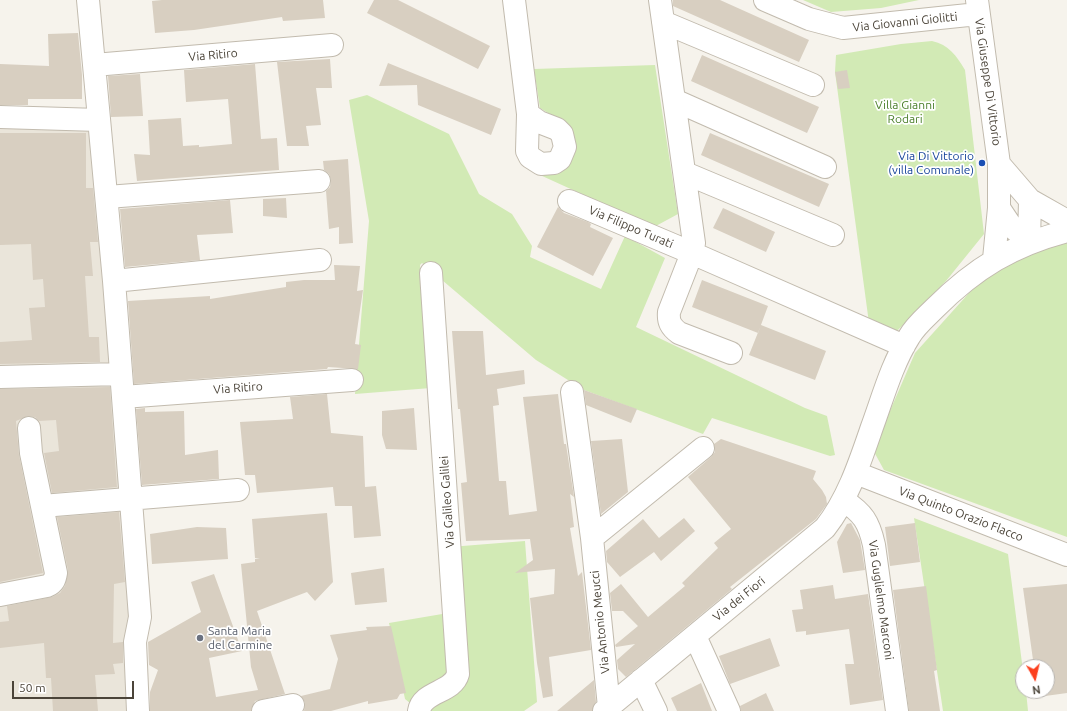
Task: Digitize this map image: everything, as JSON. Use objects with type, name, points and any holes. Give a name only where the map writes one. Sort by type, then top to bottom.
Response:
[{"type":"street","points":[[88,0],[107,197],[140,617],[135,642],[138,711]]},
{"type":"street","points":[[514,0],[528,114]]},
{"type":"street","points":[[660,0],[694,235],[692,253],[669,312],[670,324],[672,328],[679,333],[731,353]]},
{"type":"street","name":"Via Giovanni Giolitti","points":[[765,0],[809,19],[844,28],[978,7]]},
{"type":"street","name":"Via Giuseppe Di Vittorio","points":[[978,7],[999,164],[999,208],[994,259]]},
{"type":"street","points":[[663,22],[813,85]]},
{"type":"street","name":"Via Ritiro","points":[[94,64],[332,45]]},
{"type":"street","points":[[674,100],[825,167]]},
{"type":"street","points":[[0,117],[99,120]]},
{"type":"street","points":[[999,164],[1030,200],[1067,221]]},
{"type":"street","points":[[685,173],[833,235]]},
{"type":"street","points":[[107,197],[319,181]]},
{"type":"street","points":[[1029,242],[1030,200]]},
{"type":"street","name":"Via Filippo Turati","points":[[569,201],[692,253],[802,294],[904,346]]},
{"type":"street","points":[[999,208],[1011,226],[1029,242]]},
{"type":"street","name":"Via dei Fiori","points":[[607,709],[809,543],[836,515],[856,473],[904,346],[913,330],[957,286],[994,259],[1029,242],[1067,231]]},
{"type":"street","points":[[114,281],[320,260]]},
{"type":"street","name":"Via Galileo Galilei","points":[[419,711],[421,704],[425,700],[455,682],[458,674],[431,273]]},
{"type":"street","name":"Via Filippo Turati","points":[[802,294],[829,299]]},
{"type":"street","points":[[0,377],[121,374]]},
{"type":"street","name":"Via Ritiro","points":[[123,396],[352,380]]},
{"type":"street","name":"Via Antonio Meucci","points":[[572,392],[592,538],[607,709]]},
{"type":"street","points":[[0,595],[47,586],[52,584],[55,579],[56,573],[31,453],[29,428]]},
{"type":"street","points":[[592,538],[703,448]]},
{"type":"street","name":"Via Quinto Orazio Flacco","points":[[856,473],[1067,556]]},
{"type":"street","points":[[42,506],[238,490]]},
{"type":"street","name":"Via Guglielmo Marconi","points":[[843,500],[864,516],[871,530],[897,711]]},
{"type":"street","points":[[695,636],[728,711]]},
{"type":"street","points":[[641,680],[656,711]]},
{"type":"street","points":[[263,711],[293,705]]},
{"type":"shaded area","points":[[96,123],[135,616],[134,711],[0,711],[0,124]]},
{"type":"green space","points":[[803,0],[919,0],[881,8],[831,12]]},
{"type":"green space","name":"Villa Gianni Rodari","points":[[932,41],[943,45],[952,51],[965,70],[984,234],[946,281],[897,331],[869,323],[835,72],[836,55],[901,44]]},
{"type":"green space","points":[[655,65],[678,214],[654,227],[540,175],[555,169],[553,116],[540,108],[534,69]]},
{"type":"green space","points":[[367,95],[449,134],[479,194],[512,214],[532,246],[530,257],[601,289],[625,236],[665,258],[636,327],[805,408],[827,416],[835,455],[830,456],[712,418],[703,434],[584,390],[536,360],[422,263],[420,265],[431,388],[355,394],[369,221],[349,100]]},
{"type":"green space","points":[[1067,241],[1067,537],[884,470],[873,450],[915,353],[978,283],[1009,263]]},
{"type":"green space","points":[[914,518],[1008,554],[1021,659],[1015,659],[1015,699],[1027,699],[1028,711],[943,711]]},
{"type":"green space","points":[[525,541],[537,702],[524,711],[420,711],[405,699],[389,623],[454,612],[450,547]]},
{"type":"building","points":[[323,0],[325,18],[283,21],[282,17],[194,30],[155,33],[152,1]]},
{"type":"building","points":[[374,0],[398,0],[490,46],[478,69],[367,13]]},
{"type":"building","points":[[673,0],[720,0],[809,40],[799,62],[673,6]]},
{"type":"building","points":[[78,33],[82,75],[82,99],[28,99],[28,105],[0,105],[0,64],[49,66],[48,34]]},
{"type":"building","points":[[702,55],[819,107],[807,133],[691,81]]},
{"type":"building","points":[[330,59],[332,88],[316,88],[321,125],[306,126],[309,146],[287,146],[277,62]]},
{"type":"building","points":[[388,63],[501,109],[491,135],[418,105],[417,85],[379,86]]},
{"type":"building","points":[[255,64],[261,139],[277,138],[279,170],[137,181],[134,154],[150,155],[148,120],[181,118],[183,146],[199,145],[199,147],[232,144],[228,99],[186,102],[184,70]]},
{"type":"building","points":[[847,70],[850,88],[838,89],[835,72]]},
{"type":"building","points":[[140,74],[143,116],[111,117],[108,76]]},
{"type":"building","points":[[0,133],[86,133],[86,188],[93,188],[98,242],[90,242],[93,276],[85,276],[89,337],[99,337],[100,362],[0,364],[0,342],[32,340],[29,308],[45,307],[43,279],[33,280],[31,244],[0,245]]},
{"type":"building","points":[[710,133],[829,184],[819,207],[701,155]]},
{"type":"building","points":[[348,159],[353,243],[339,244],[339,227],[329,229],[326,191],[330,187],[331,180],[329,174],[324,170],[323,161]]},
{"type":"building","points":[[286,198],[287,218],[263,216],[263,199]]},
{"type":"building","points":[[230,200],[233,233],[197,235],[200,260],[125,267],[120,209]]},
{"type":"building","points":[[558,207],[564,213],[588,222],[591,224],[590,227],[613,238],[593,276],[537,247]]},
{"type":"building","points":[[723,208],[775,232],[766,252],[713,228]]},
{"type":"building","points":[[334,265],[360,266],[357,291],[363,290],[355,344],[361,345],[358,369],[328,367],[327,369],[134,384],[128,301],[210,296],[210,299],[286,287],[286,282],[304,280],[335,280]]},
{"type":"building","points":[[702,280],[768,306],[758,333],[692,307]]},
{"type":"building","points":[[761,325],[826,351],[815,380],[749,355]]},
{"type":"building","points":[[452,331],[483,331],[486,375],[524,370],[525,384],[497,389],[499,405],[493,406],[499,481],[506,481],[509,515],[537,511],[523,397],[558,394],[564,444],[566,444],[574,497],[570,494],[574,527],[570,528],[578,576],[582,572],[591,650],[549,657],[553,696],[543,698],[537,663],[530,598],[554,594],[555,569],[515,573],[533,560],[530,539],[466,541],[461,483],[467,482],[460,409],[458,409]]},
{"type":"building","points":[[110,387],[117,487],[52,493],[44,453],[59,451],[56,420],[39,421],[35,417],[28,416],[16,421],[19,455],[43,573],[0,582],[0,389]]},
{"type":"building","points":[[584,390],[637,409],[631,423],[586,405]]},
{"type":"building","points":[[327,394],[331,433],[363,436],[365,487],[376,486],[381,536],[354,538],[352,506],[335,506],[333,487],[257,493],[255,475],[245,475],[240,422],[293,419],[290,397]]},
{"type":"building","points":[[145,408],[145,412],[184,411],[185,455],[218,450],[219,479],[142,485],[136,409]]},
{"type":"building","points":[[414,408],[417,450],[386,449],[382,435],[382,411]]},
{"type":"building","points":[[622,439],[628,492],[601,514],[591,441]]},
{"type":"building","points":[[721,439],[816,471],[813,479],[826,497],[827,504],[816,519],[730,587],[732,589],[626,677],[618,669],[617,660],[635,644],[616,647],[615,645],[638,626],[623,611],[612,611],[610,593],[621,584],[648,617],[685,586],[682,583],[718,548],[714,543],[731,529],[688,477],[711,457],[715,452],[714,444]]},
{"type":"building","points":[[119,512],[125,582],[114,584],[113,643],[123,642],[123,663],[113,664],[115,674],[95,675],[98,711],[53,711],[51,678],[46,678],[44,643],[0,648],[0,622],[9,621],[7,606],[52,597],[60,593],[65,586],[68,570],[57,517]]},
{"type":"building","points":[[327,513],[333,582],[315,601],[307,592],[257,611],[285,694],[255,701],[251,711],[150,711],[150,692],[158,670],[149,665],[148,642],[201,612],[191,582],[214,574],[242,651],[209,658],[216,697],[258,690],[251,667],[241,564],[255,562],[255,559],[260,558],[255,558],[252,519]]},
{"type":"building","points":[[684,518],[695,531],[661,561],[654,552],[620,577],[607,562],[606,551],[643,519],[659,538]]},
{"type":"building","points":[[851,523],[860,540],[865,570],[843,573],[837,542],[847,524]]},
{"type":"building","points":[[915,523],[920,562],[890,566],[885,527]]},
{"type":"building","points":[[197,527],[226,528],[228,559],[152,564],[150,534]]},
{"type":"building","points":[[384,568],[387,602],[355,605],[351,573]]},
{"type":"building","points":[[1067,584],[1067,693],[1055,695],[1055,659],[1033,659],[1023,588]]},
{"type":"building","points":[[833,585],[835,599],[868,594],[883,700],[850,705],[845,664],[854,664],[849,629],[806,635],[806,631],[796,632],[792,610],[803,609],[800,590]]},
{"type":"building","points":[[926,586],[937,670],[934,671],[940,711],[909,711],[893,590]]},
{"type":"building","points":[[391,626],[406,693],[400,694],[397,699],[368,704],[368,701],[331,711],[304,711],[305,703],[301,696],[330,689],[338,659],[330,635],[367,630],[366,627]]},
{"type":"building","points":[[770,638],[780,666],[730,684],[719,656]]},
{"type":"building","points":[[594,680],[596,702],[592,711],[557,711]]},
{"type":"building","points":[[701,683],[712,711],[677,711],[671,698]]},
{"type":"building","points":[[766,693],[774,711],[741,711],[740,706]]},
{"type":"place","name":"Via Di Vittorio (villa Comunale)","points":[[982,163]]},
{"type":"place","name":"Santa Maria del Carmine","points":[[200,638]]}]
